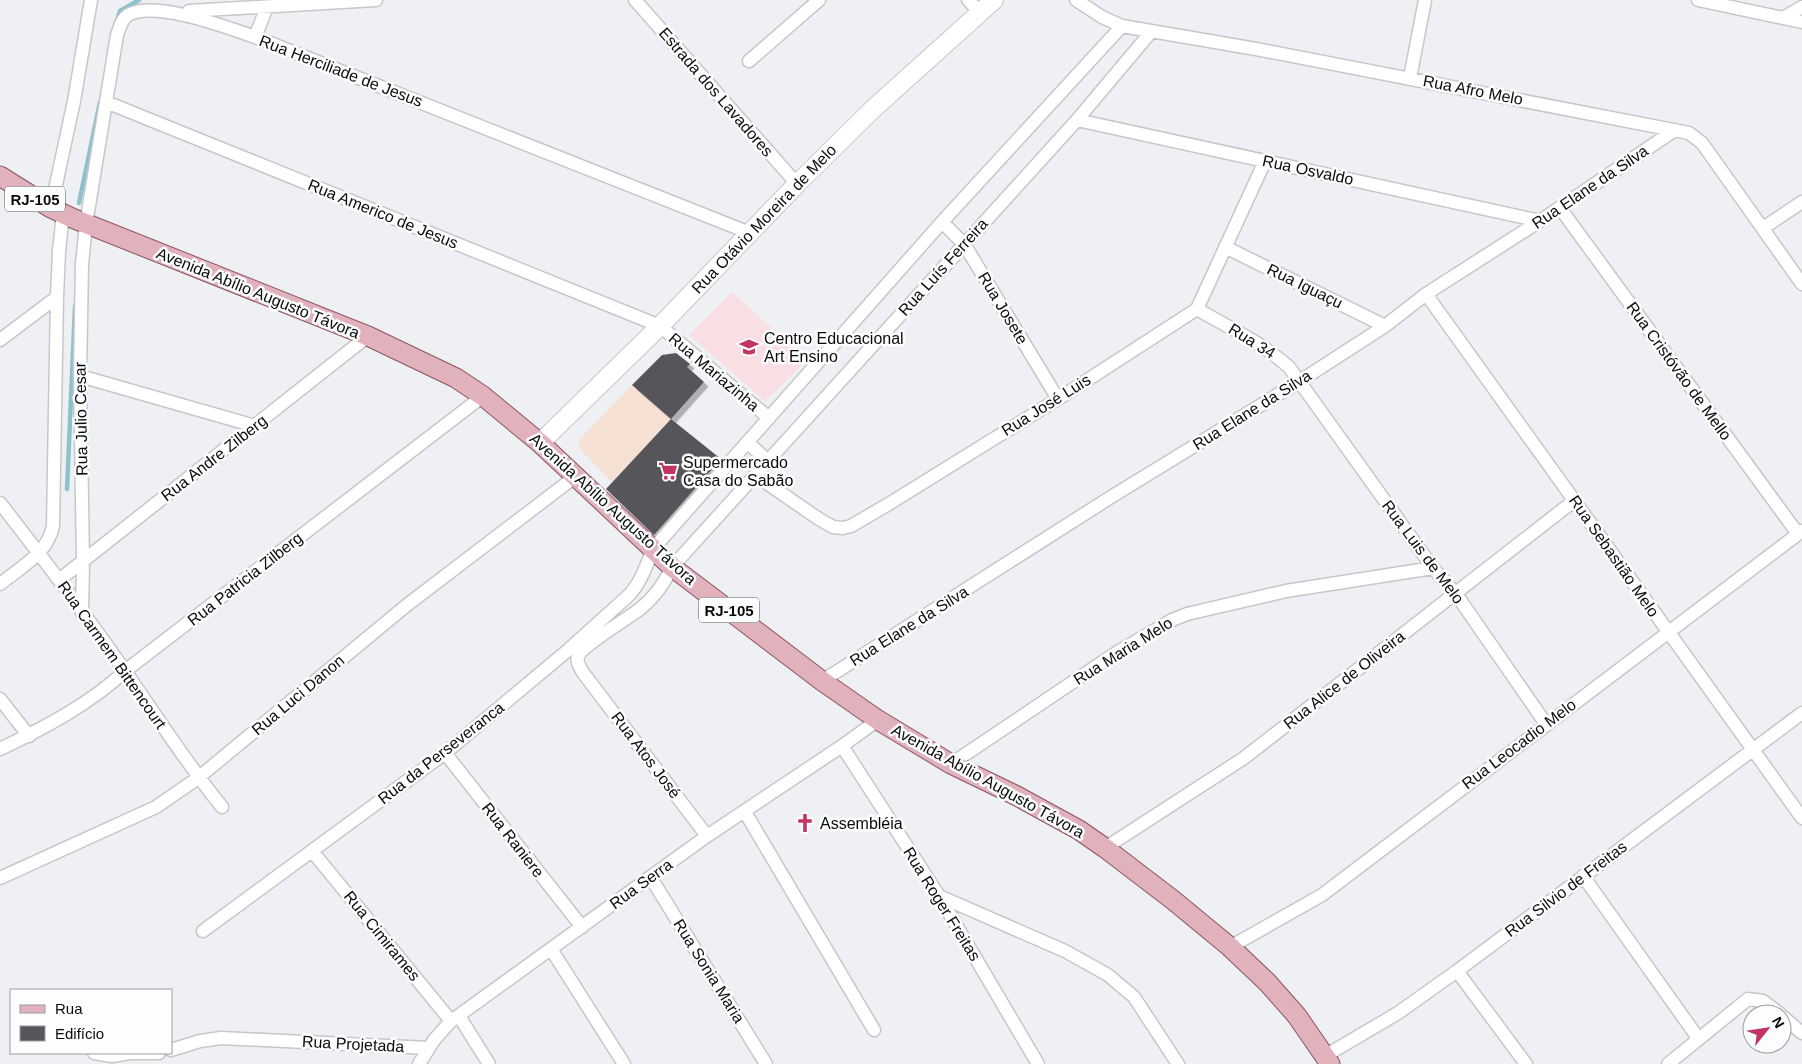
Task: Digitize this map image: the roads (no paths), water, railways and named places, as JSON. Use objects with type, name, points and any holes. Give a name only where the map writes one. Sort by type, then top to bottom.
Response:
[{"type":"main road","name":"Avenida Abílio Augusto Távora","points":[[3,184],[71,218],[368,336],[435,366],[456,378],[483,396],[540,443],[672,566],[822,681],[878,720],[951,764],[1053,816],[1105,848],[1173,900],[1230,947],[1278,994],[1327,1060]]},
{"type":"street","points":[[71,218],[74,101],[91,0]]},
{"type":"street","points":[[181,12],[376,0]]},
{"type":"street","name":"Estrada dos Lavadores","points":[[635,0],[797,184]]},
{"type":"street","points":[[749,61],[819,0]]},
{"type":"street","points":[[968,0],[981,13]]},
{"type":"street","name":"Rua Otávio Moreira de Melo","points":[[540,443],[660,326],[872,109],[994,0]]},
{"type":"street","name":"Rua Afro Melo","points":[[1076,0],[1122,26],[1410,78],[1675,130],[1694,136],[1702,143],[1802,284]]},
{"type":"street","points":[[1410,78],[1425,0]]},
{"type":"street","points":[[1698,0],[1802,22]]},
{"type":"street","points":[[255,37],[267,6]]},
{"type":"street","points":[[1783,18],[1802,7]]},
{"type":"street","name":"Rua Herciliade de Jesus","points":[[71,218],[106,102],[117,35],[122,20],[129,14],[139,10],[157,8],[181,12],[255,37],[750,233]]},
{"type":"street","name":"Rua Luís Ferreira","points":[[653,549],[942,222],[1122,26]]},
{"type":"street","name":"Rua Luís Ferreira","points":[[584,674],[577,662],[577,657],[580,653],[639,610],[656,594],[672,566],[1077,120],[1151,32]]},
{"type":"street","name":"Rua Americo de Jesus","points":[[106,102],[660,326]]},
{"type":"street","name":"Rua Osvaldo","points":[[1077,120],[1540,221]]},
{"type":"street","name":"Rua Elane da Silva","points":[[822,681],[1111,497],[1300,381],[1384,326],[1426,294],[1560,208],[1675,130]]},
{"type":"street","points":[[1197,309],[1265,161]]},
{"type":"street","points":[[1763,228],[1802,202]]},
{"type":"street","name":"Rua Cristóvão de Mello","points":[[1560,208],[1800,533]]},
{"type":"street","name":"Rua Julio Cesar","points":[[39,553],[49,539],[53,526],[59,251],[71,218]]},
{"type":"street","name":"Rua Julio Cesar","points":[[71,218],[82,264],[80,376],[82,613]]},
{"type":"street","name":"Rua Josete","points":[[942,222],[964,244],[1058,399]]},
{"type":"street","name":"Rua Iguaçu","points":[[1225,247],[1384,326]]},
{"type":"street","name":"Rua Sebastião Melo","points":[[1426,294],[1802,818]]},
{"type":"street","points":[[0,340],[57,297]]},
{"type":"street","name":"Rua José Luis","points":[[755,475],[833,527],[843,528],[851,526],[880,510],[1058,399],[1197,309]]},
{"type":"street","name":"Rua 34","points":[[1197,309],[1276,356],[1289,367],[1300,381]]},
{"type":"street","name":"Rua Mariazinha","points":[[660,326],[768,418]]},
{"type":"street","name":"Rua Andre Zilberg","points":[[59,580],[368,336]]},
{"type":"street","points":[[80,376],[255,426]]},
{"type":"street","name":"Rua Luis de Melo","points":[[1300,381],[1433,568],[1456,594],[1546,724]]},
{"type":"street","name":"Rua Patricia Zilberg","points":[[0,749],[29,736],[104,690],[125,671],[483,396]]},
{"type":"street","points":[[747,442],[768,460]]},
{"type":"street","name":"Rua Luci Danon","points":[[0,878],[156,807],[198,778],[407,605],[576,476]]},
{"type":"street","name":"Rua Alice de Oliveira","points":[[1105,848],[1244,758],[1575,500]]},
{"type":"street","name":"Rua Carmem Bittencourt","points":[[0,503],[59,580],[125,671],[198,778],[222,808]]},
{"type":"street","name":"Rua Leocadio Melo","points":[[1230,947],[1322,895],[1800,533]]},
{"type":"street","name":"Rua da Perseveranca","points":[[203,931],[445,753],[568,651],[634,590],[644,572],[653,549]]},
{"type":"street","points":[[0,584],[39,553]]},
{"type":"street","name":"Rua Maria Melo","points":[[951,764],[1113,655],[1172,620],[1187,614],[1286,591],[1433,568]]},
{"type":"street","name":"Rua Atos José","points":[[584,674],[707,836]]},
{"type":"street","points":[[0,699],[29,736]]},
{"type":"street","name":"Rua Silvio de Freitas","points":[[1327,1060],[1457,971],[1802,713]]},
{"type":"street","name":"Rua Serra","points":[[419,1064],[440,1032],[455,1019],[707,836],[878,720]]},
{"type":"street","name":"Rua Roger Freitas","points":[[842,746],[939,896],[1038,1064]]},
{"type":"street","name":"Rua Raniere","points":[[445,753],[582,927]]},
{"type":"street","points":[[745,812],[874,1030]]},
{"type":"street","name":"Rua Cimirames","points":[[312,851],[455,1019],[489,1064]]},
{"type":"street","points":[[1583,876],[1698,1038]]},
{"type":"street","name":"Rua Sonia Maria","points":[[651,878],[766,1064]]},
{"type":"street","points":[[939,896],[1065,951],[1108,975],[1134,997],[1178,1064]]},
{"type":"street","points":[[551,950],[624,1064]]},
{"type":"street","points":[[1457,971],[1526,1064]]},
{"type":"street","points":[[1668,1064],[1742,1002],[1756,998],[1767,1004]]},
{"type":"street","points":[[1792,1024],[1802,1033]]},
{"type":"street","name":"Rua Projetada","points":[[172,1050],[210,1038],[278,1039],[428,1048]]},
{"type":"street","points":[[100,1054],[112,1056],[124,1054]]},
{"type":"waterway","points":[[117,21],[120,11],[139,0]]},
{"type":"waterway","points":[[79,203],[100,102]]},
{"type":"waterway","points":[[67,489],[75,306]]},
{"type":"place","name":"Centro Educacional Art Ensino","points":[[749,347]]},
{"type":"place","name":"Supermercado Casa do Sabão","points":[[668,471]]},
{"type":"place","name":"Assembléia","points":[[805,823]]}]
